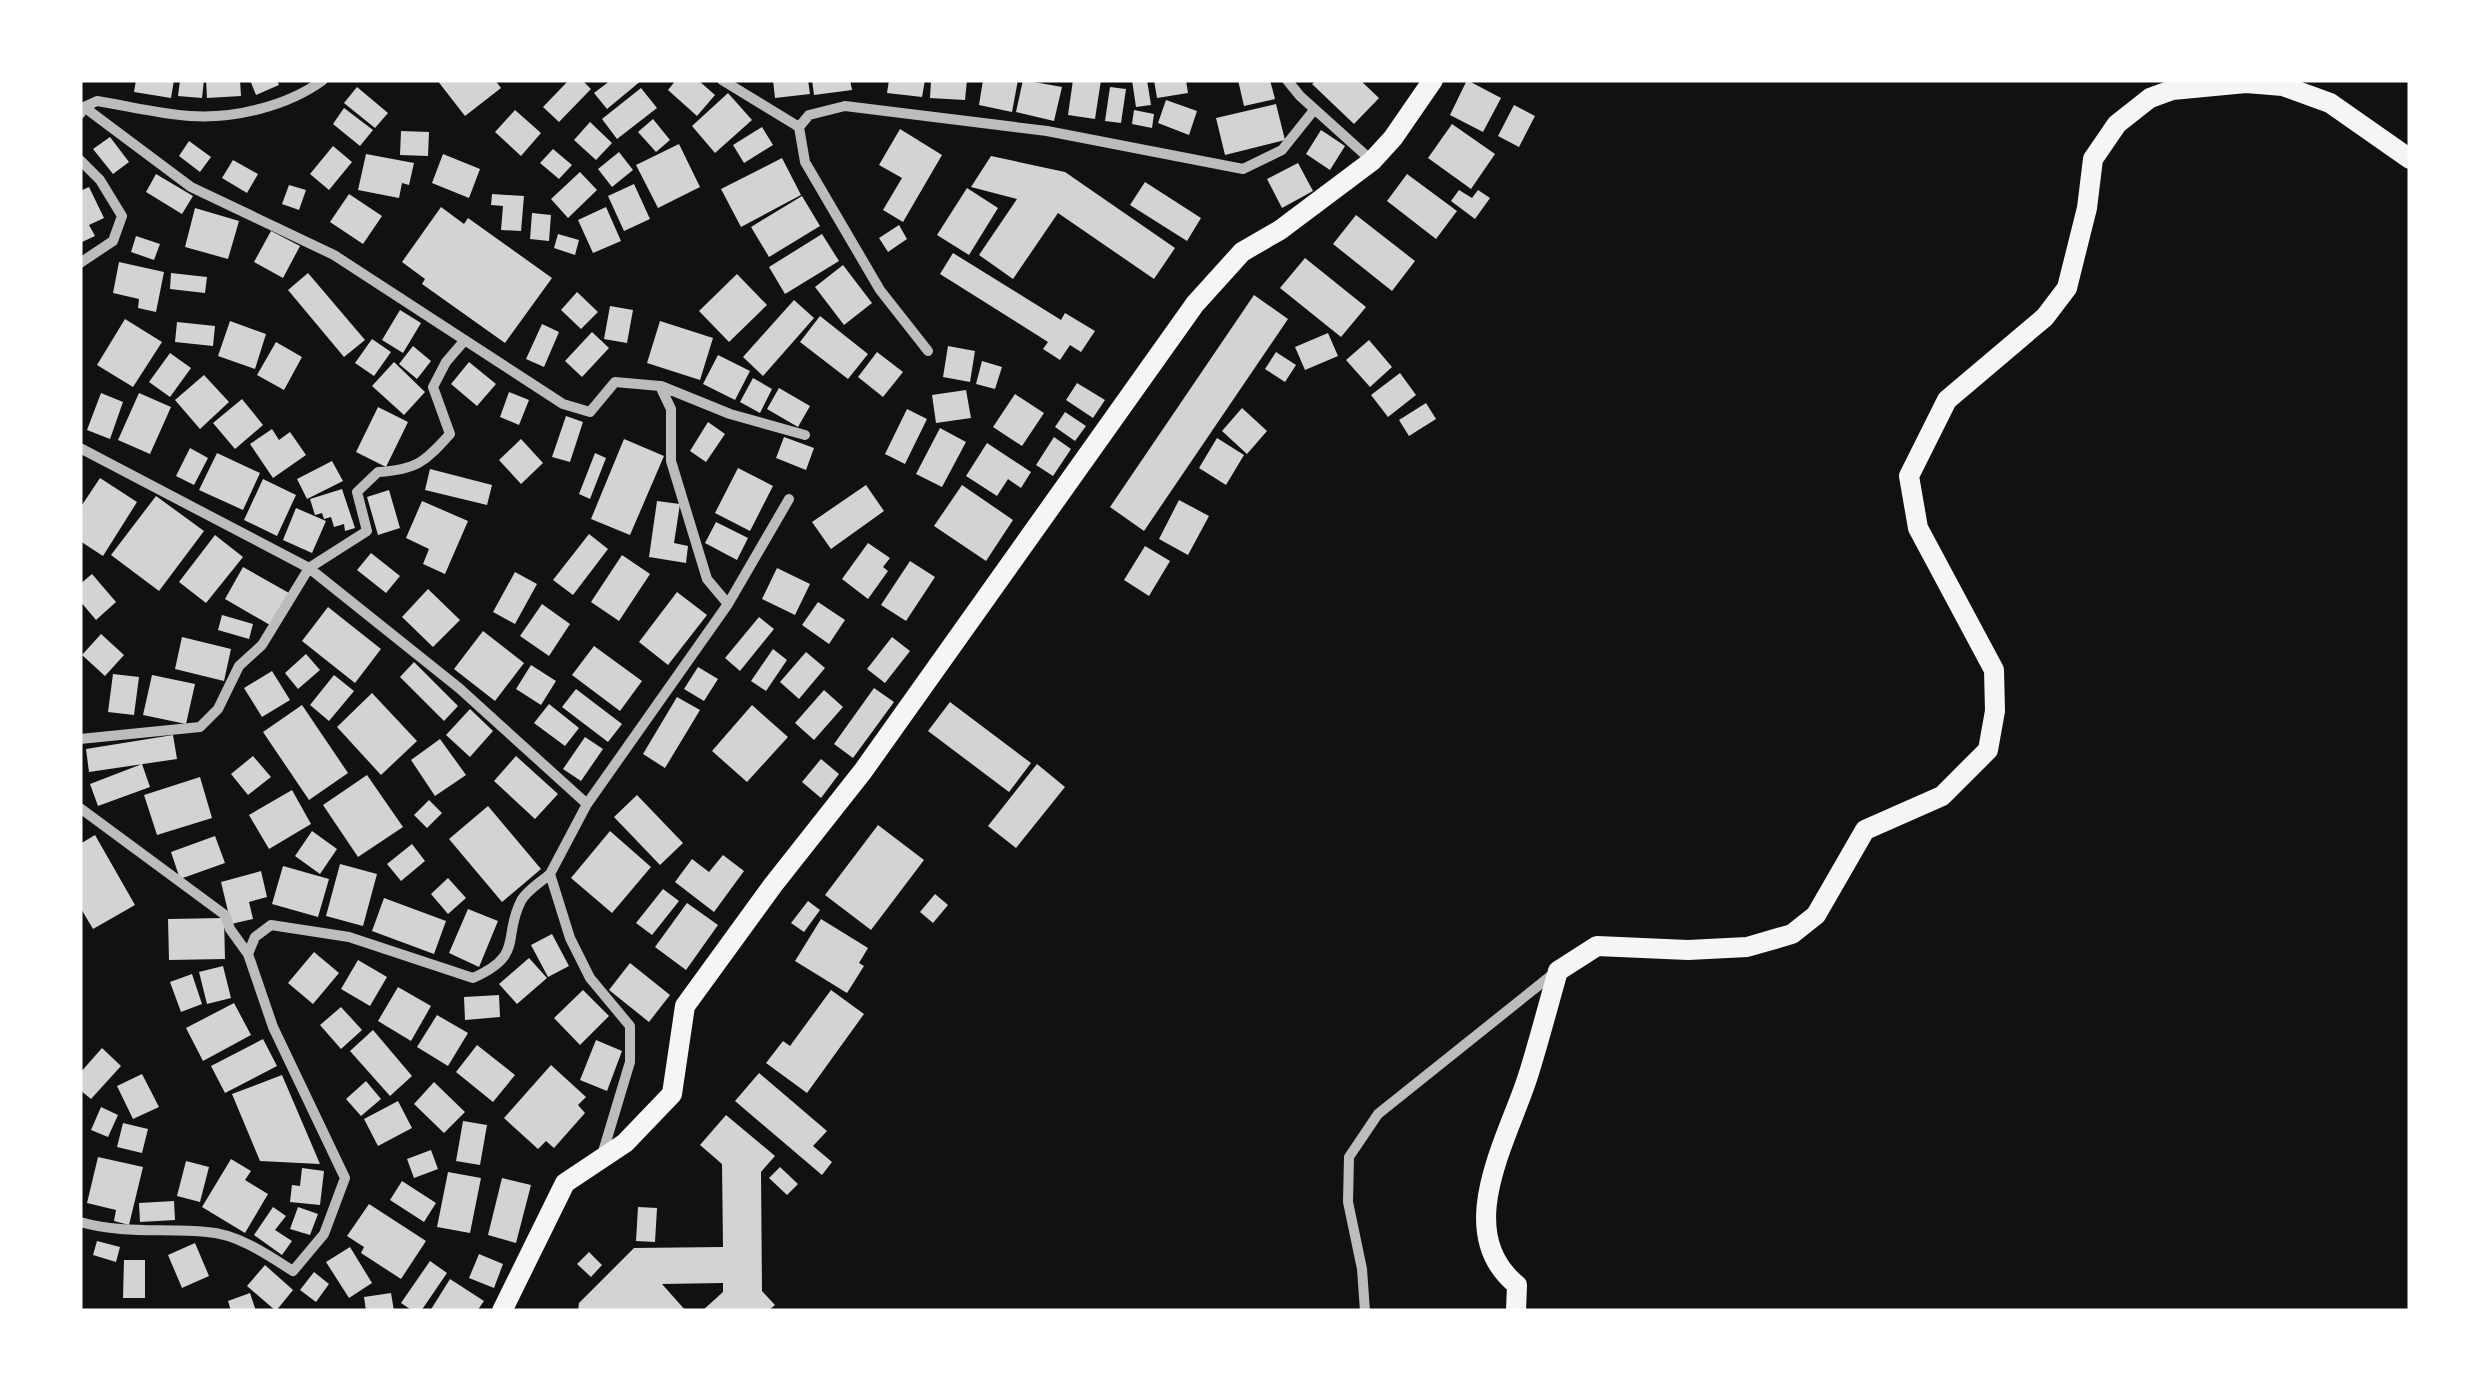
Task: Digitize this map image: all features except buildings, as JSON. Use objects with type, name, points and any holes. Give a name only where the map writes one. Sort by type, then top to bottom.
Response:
[{"type":"main road","points":[[502,1311],[565,1183],[625,1143],[672,1094],[685,1006],[863,771],[1195,304],[1242,252],[1280,230],[1372,161],[1394,138],[1433,80]]},
{"type":"main road","points":[[1516,1311],[1517,1286],[1506,1277],[1487,1242],[1490,1184],[1528,1078],[1558,971],[1597,946],[1688,950],[1747,947],[1792,934],[1816,914],[1865,830],[1942,796],[1988,750],[1994,711],[1994,670],[1918,528],[1909,476],[1947,400],[2045,317],[2067,288],[2087,208],[2092,159],[2116,124],[2150,98],[2172,90],[2246,83],[2284,86],[2330,103],[2410,159]]},
{"type":"street","points":[[323,80],[301,96],[251,110],[192,116],[97,100],[82,110],[190,187],[334,256],[564,404],[590,412],[616,382],[660,386],[730,414],[804,435]]},
{"type":"street","points":[[722,80],[799,127],[805,162],[880,290],[928,352]]},
{"type":"street","points":[[1287,80],[1314,110],[1372,161]]},
{"type":"street","points":[[799,127],[809,115],[845,106],[1047,131],[1242,169],[1282,150],[1314,110]]},
{"type":"street","points":[[80,160],[100,180],[122,216],[112,241],[80,263]]},
{"type":"street","points":[[80,739],[200,727],[218,708],[239,666],[262,645],[309,568],[367,531],[357,492],[378,472],[408,471],[418,465],[450,434],[433,386],[446,362],[465,340]]},
{"type":"street","points":[[660,386],[670,409],[670,461],[708,578],[728,604]]},
{"type":"street","points":[[80,448],[309,568],[460,688],[587,804]]},
{"type":"street","points":[[248,954],[255,937],[271,925],[349,937],[473,978],[494,968],[510,946],[521,900],[550,874],[587,804],[728,604],[790,499]]},
{"type":"street","points":[[80,808],[225,915],[248,954],[273,1027],[345,1178],[324,1234],[293,1271],[259,1249],[210,1232],[109,1230],[80,1222]]},
{"type":"street","points":[[550,874],[570,938],[590,978],[630,1026],[630,1062],[600,1161]]},
{"type":"street","points":[[1365,1311],[1362,1268],[1348,1202],[1349,1157],[1378,1114],[1558,971]]}]
